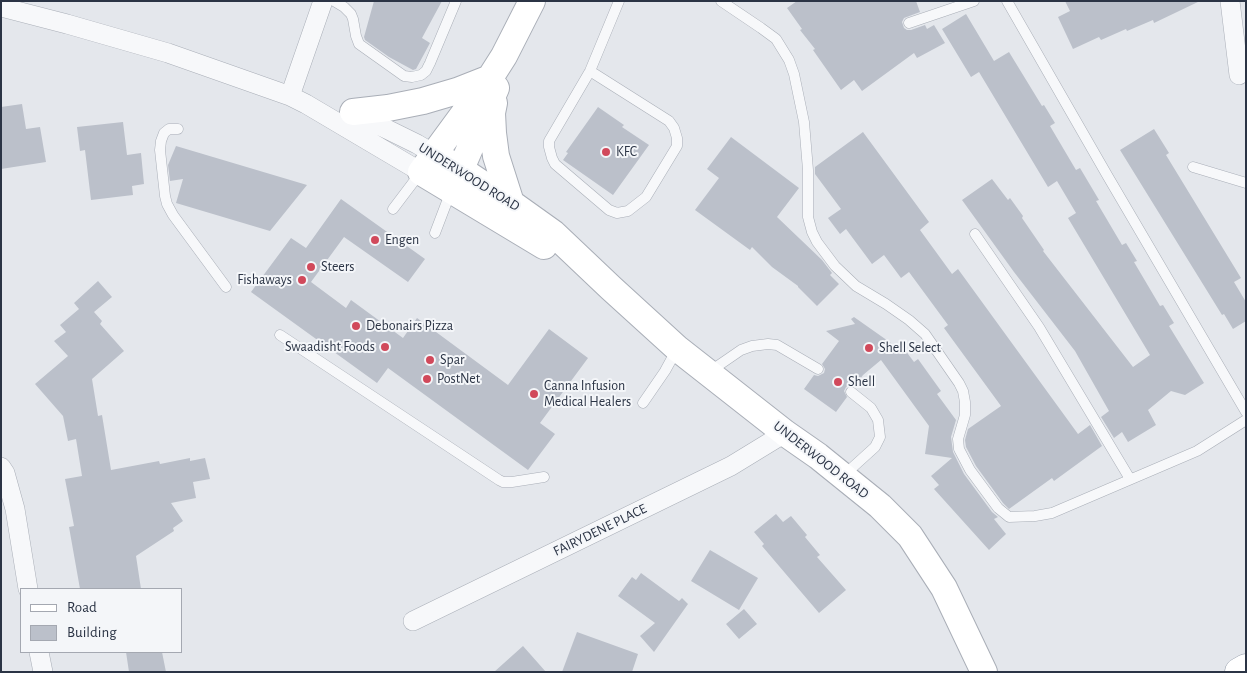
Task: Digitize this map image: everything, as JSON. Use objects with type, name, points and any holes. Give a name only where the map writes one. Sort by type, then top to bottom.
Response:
[{"type":"highway","points":[[1239,672],[1246,668]]},
{"type":"main road","points":[[456,180],[504,56],[532,1]]},
{"type":"main road","points":[[353,112],[423,101],[457,91],[493,84]]},
{"type":"main road","points":[[428,163],[493,84]]},
{"type":"main road","points":[[493,84],[492,113],[496,156],[511,203]]},
{"type":"main road","name":"UNDERWOOD ROAD","points":[[428,163],[456,180],[544,246],[611,288]]},
{"type":"main road","name":"UNDERWOOD ROAD","points":[[456,180],[511,203],[553,233],[678,349],[880,506],[910,536],[944,588],[979,661]]},
{"type":"street","points":[[298,100],[323,1]]},
{"type":"street","points":[[1230,1],[1239,75]]},
{"type":"street","name":"UNDERWOOD ROAD","points":[[1,7],[168,53],[298,100],[428,163]]},
{"type":"street","name":"UNDERWOOD ROAD","points":[[298,100],[353,112],[417,144],[428,163]]},
{"type":"street","name":"FAIRYDENE PLACE","points":[[413,621],[731,466],[785,433]]},
{"type":"street","points":[[1,467],[5,473],[15,509],[28,588]]},
{"type":"street","points":[[39,653],[43,672]]},
{"type":"lane","points":[[334,1],[351,14],[359,44],[404,76],[412,77],[421,75],[426,71],[456,1]]},
{"type":"lane","points":[[590,71],[669,121],[674,128],[677,138],[677,146],[646,197],[628,211],[617,213],[609,210],[555,164],[549,147],[549,141],[590,71],[619,1]]},
{"type":"lane","points":[[721,1],[776,39],[789,60],[794,74],[804,122],[808,170],[808,217],[817,242],[835,266],[856,286],[909,320],[925,334],[963,390],[966,402],[965,416],[958,439],[959,449],[970,470],[998,508],[1009,517],[1052,514],[1197,450],[1246,420]]},
{"type":"lane","points":[[909,23],[974,1]]},
{"type":"lane","points":[[1006,1],[1246,412]]},
{"type":"lane","points":[[178,129],[169,129],[164,134],[161,142],[160,150],[167,204],[226,287]]},
{"type":"lane","points":[[393,210],[428,163]]},
{"type":"lane","points":[[1193,167],[1246,183]]},
{"type":"lane","points":[[435,233],[456,180]]},
{"type":"lane","points":[[975,234],[1039,327],[1130,480]]},
{"type":"lane","points":[[280,335],[498,480],[512,482],[544,477]]},
{"type":"lane","points":[[708,372],[741,350],[752,346],[768,344],[776,345],[818,370]]},
{"type":"lane","points":[[643,402],[666,371],[678,349]]},
{"type":"lane","points":[[843,476],[875,447],[880,437],[878,420],[871,408],[851,392]]},
{"type":"building","points":[[374,1],[442,1],[422,38],[430,43],[416,69],[413,70],[389,57],[365,40],[364,37]]},
{"type":"building","points":[[797,1],[916,1],[920,12],[904,18],[902,22],[904,28],[911,30],[925,25],[927,29],[934,25],[945,43],[917,58],[914,53],[862,91],[854,80],[841,90],[787,8]]},
{"type":"building","points":[[1065,1],[1200,1],[1154,23],[1153,20],[1101,40],[1099,37],[1073,49],[1058,17],[1070,11]]},
{"type":"building","points":[[966,14],[994,61],[1009,52],[1042,106],[1044,105],[1055,123],[1050,126],[1076,170],[1080,168],[1099,200],[1096,201],[1122,245],[1126,243],[1137,261],[1134,262],[1160,306],[1163,305],[1174,323],[1169,326],[1204,383],[1185,395],[1171,391],[1148,410],[1156,425],[1128,442],[1122,432],[1114,438],[1101,417],[1109,411],[1075,351],[1014,272],[962,200],[992,179],[1008,200],[1010,198],[1023,216],[1022,218],[1043,251],[1133,367],[1150,355],[1068,218],[1076,213],[1057,181],[1048,187],[979,72],[971,77],[942,29]]},
{"type":"building","points":[[22,104],[26,129],[40,127],[46,162],[1,169],[1,107]]},
{"type":"building","points":[[598,107],[624,125],[622,127],[649,145],[613,195],[563,160],[568,153],[566,152]]},
{"type":"building","points":[[123,122],[127,155],[141,153],[144,184],[132,186],[133,195],[91,200],[85,150],[80,151],[77,127]]},
{"type":"building","points":[[1154,129],[1169,153],[1166,155],[1241,278],[1234,282],[1246,302],[1246,321],[1233,329],[1224,314],[1222,315],[1120,150]]},
{"type":"building","points":[[863,132],[929,222],[920,230],[952,274],[958,269],[1078,434],[1090,425],[1102,446],[1054,481],[1052,478],[1009,509],[976,466],[966,447],[965,440],[968,429],[1001,406],[944,328],[948,325],[909,272],[901,278],[884,255],[872,264],[846,229],[840,234],[828,218],[841,209],[815,174],[815,167]]},
{"type":"building","points":[[731,137],[799,188],[777,217],[822,260],[832,273],[830,275],[839,284],[817,306],[798,286],[772,267],[752,247],[750,250],[695,210],[719,178],[707,169]]},
{"type":"building","points":[[176,146],[307,185],[270,231],[176,203],[183,179],[170,181],[168,165]]},
{"type":"building","points":[[341,199],[425,259],[408,282],[344,237],[311,282],[346,308],[351,300],[403,338],[417,318],[508,385],[549,329],[588,358],[540,423],[555,434],[528,470],[388,368],[377,383],[251,292],[291,238],[306,248]]},
{"type":"building","points":[[98,281],[112,297],[94,312],[102,321],[100,324],[124,351],[92,379],[98,416],[102,415],[111,470],[159,461],[160,464],[190,458],[190,461],[205,458],[210,479],[193,482],[196,498],[171,503],[183,521],[173,528],[174,531],[136,556],[141,588],[80,588],[69,527],[74,526],[65,479],[82,476],[76,439],[68,441],[63,416],[35,384],[68,356],[54,341],[66,332],[60,325],[79,309],[74,303]]},
{"type":"building","points":[[854,317],[898,348],[902,346],[914,362],[918,359],[941,391],[937,394],[956,420],[951,437],[953,452],[964,474],[992,512],[998,517],[994,519],[1006,534],[989,550],[934,489],[939,485],[931,476],[952,458],[925,454],[929,426],[881,360],[863,375],[855,386],[849,385],[846,387],[844,391],[847,397],[836,412],[804,389],[814,375],[818,376],[824,373],[825,369],[822,364],[839,341],[826,331],[855,324],[851,319]]},
{"type":"building","points":[[776,514],[783,522],[791,516],[807,535],[805,537],[820,555],[817,557],[846,590],[819,613],[762,546],[764,544],[754,532]]},
{"type":"building","points":[[710,550],[758,578],[739,610],[691,581]]},
{"type":"building","points":[[641,573],[679,601],[682,598],[688,604],[654,652],[640,636],[655,623],[618,596],[632,577],[636,580]]},
{"type":"building","points":[[744,609],[757,624],[739,639],[726,624]]},
{"type":"building","points":[[577,632],[638,654],[632,672],[562,672]]},
{"type":"building","points":[[523,646],[546,672],[494,672]]},
{"type":"building","points":[[126,653],[162,653],[166,672],[129,672]]},
{"type":"place","name":"KFC","points":[[606,152]]},
{"type":"place","name":"Engen","points":[[375,240]]},
{"type":"place","name":"Steers","points":[[311,267]]},
{"type":"place","name":"Fishaways","points":[[302,280]]},
{"type":"place","name":"Debonairs Pizza","points":[[356,326]]},
{"type":"place","name":"Swaadisht Foods","points":[[385,347]]},
{"type":"place","name":"Shell Select","points":[[869,348]]},
{"type":"place","name":"Spar","points":[[430,360]]},
{"type":"place","name":"PostNet","points":[[427,379]]},
{"type":"place","name":"Shell","points":[[838,382]]},
{"type":"place","name":"Canna Infusion Medical Healers","points":[[534,394]]}]
